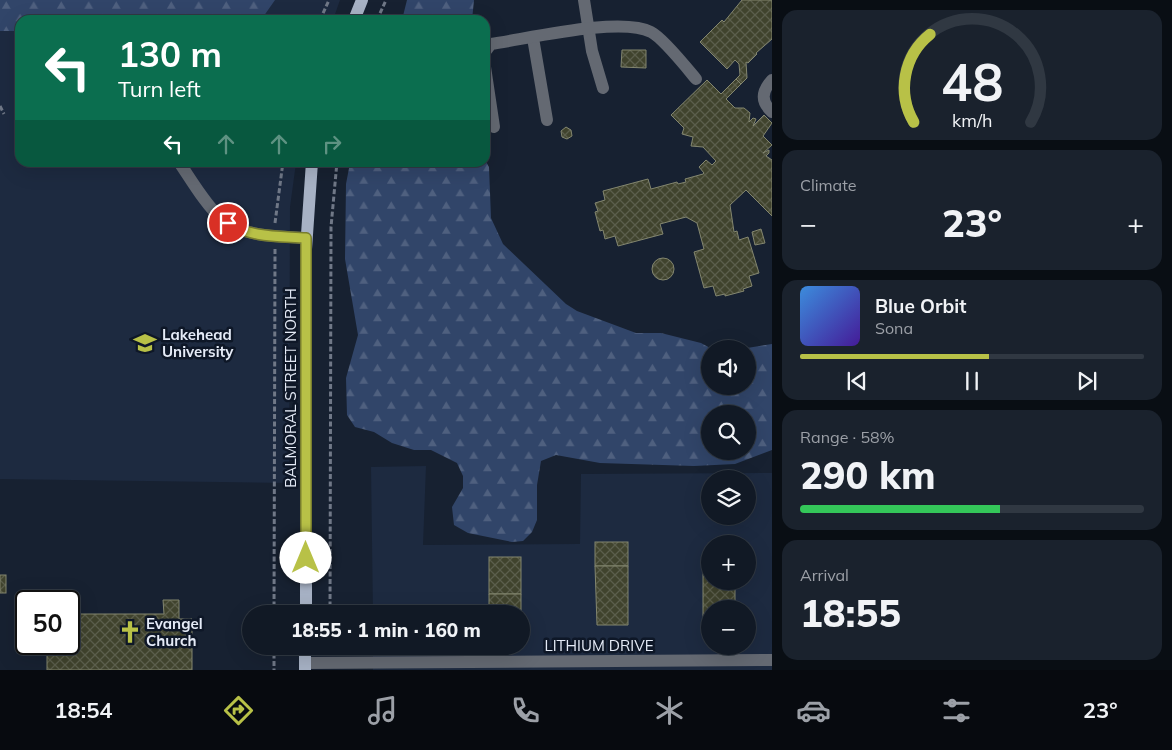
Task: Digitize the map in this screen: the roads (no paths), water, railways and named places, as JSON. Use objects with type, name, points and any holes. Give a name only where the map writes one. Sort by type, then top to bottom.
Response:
[{"type":"main road","points":[[356,15],[362,0]]},
{"type":"main road","name":"BALMORAL STREET NORTH","points":[[306,605],[306,238],[312,167]]},
{"type":"street","points":[[584,0],[588,29],[602,88]]},
{"type":"street","points":[[490,45],[588,29],[631,26],[652,32],[696,78]]},
{"type":"street","points":[[534,38],[546,120]]},
{"type":"street","points":[[772,80],[765,88],[763,96],[766,106],[772,112]]},
{"type":"street","points":[[490,100],[494,127]]},
{"type":"street","points":[[183,167],[220,218],[237,229],[276,236],[306,238]]},
{"type":"street","name":"LITHIUM DRIVE","points":[[305,666],[613,665],[772,660]]},
{"type":"place","name":"Lakehead University","points":[[145,343]]},
{"type":"place","name":"Evangel Church","points":[[130,632]]}]
